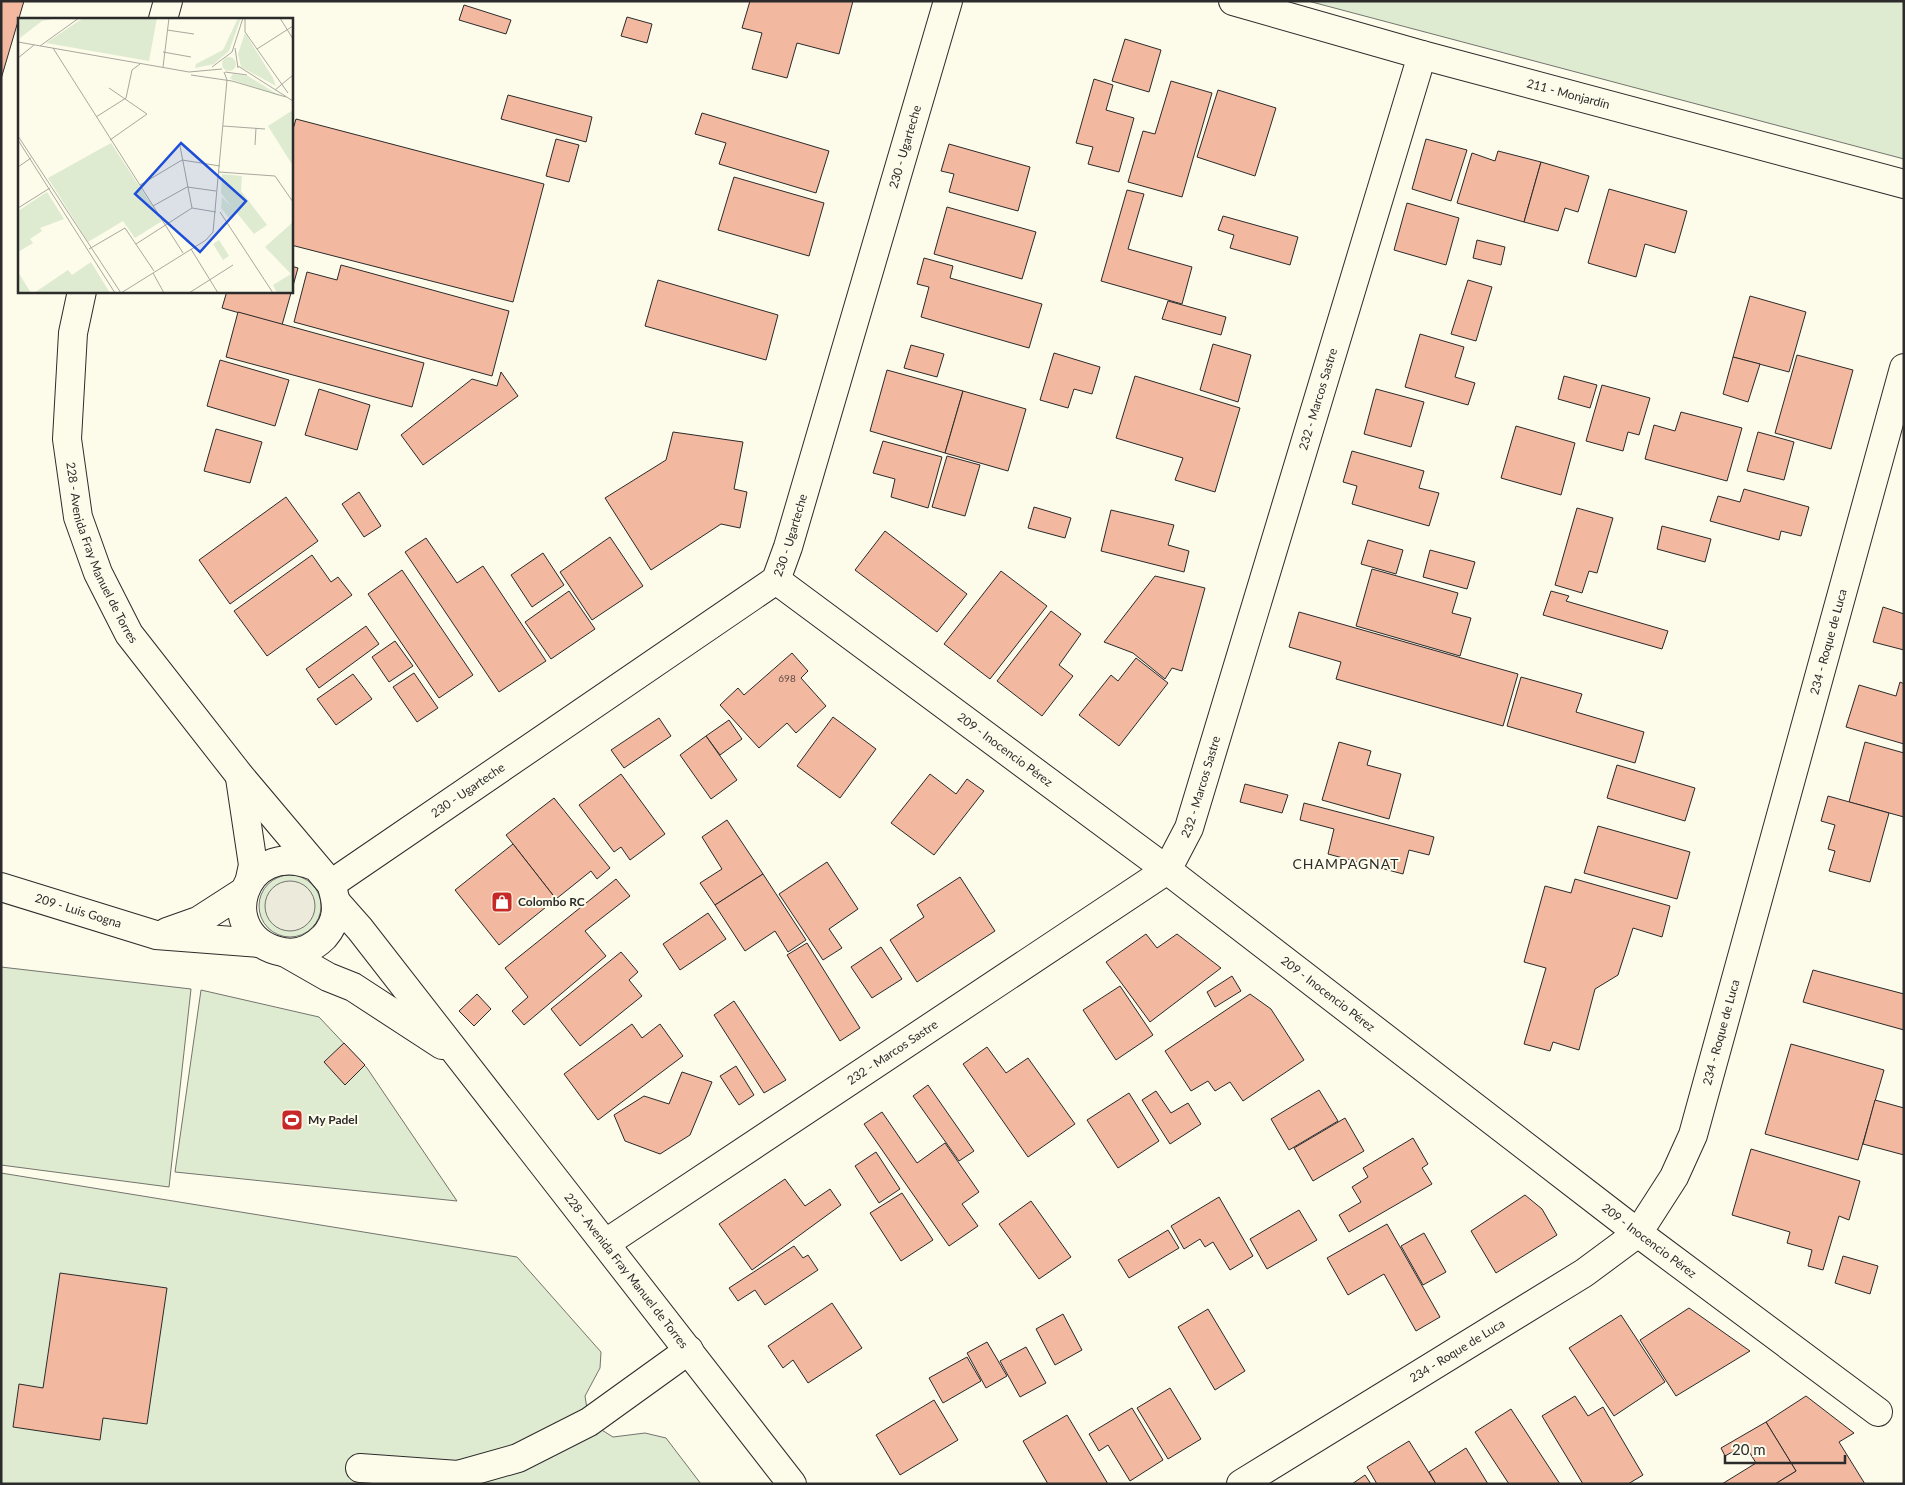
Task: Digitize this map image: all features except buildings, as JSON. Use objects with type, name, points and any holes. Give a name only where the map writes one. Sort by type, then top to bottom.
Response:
[{"type":"street","points":[[163,18],[168,1]]},
{"type":"street","name":"230 - Ugarteche","points":[[327,884],[776,580],[791,537],[948,1]]},
{"type":"street","name":"211 - Monjardín","points":[[1233,1],[1422,55],[1904,184]]},
{"type":"street","name":"232 - Marcos Sastre","points":[[606,1244],[1167,870],[1189,828],[1422,55]]},
{"type":"street","name":"228 - Avenida Fray Manuel de Torres","points":[[82,292],[73,333],[67,439],[78,517],[98,573],[129,634],[327,884],[792,1484]]},
{"type":"street","name":"234 - Roque de Luca","points":[[1241,1484],[1584,1273],[1638,1233],[1674,1177],[1692,1135],[1904,368]]},
{"type":"street","name":"209 - Inocencio Pérez","points":[[776,580],[1167,870],[1638,1233],[1878,1412]]},
{"type":"street","name":"228 - Avenida Fray Manuel de Torres","points":[[240,776],[253,865],[247,886]]},
{"type":"street","points":[[156,935],[198,921],[247,886],[260,869],[272,862],[286,859],[301,860],[327,884],[334,919],[327,933],[316,945],[302,951],[286,953],[271,950],[259,943],[250,933],[243,920],[242,906],[247,886]]},
{"type":"street","name":"209 - Luis Gogna","points":[[1,887],[156,935],[259,943]]},
{"type":"street","name":"228 - Avenida Fray Manuel de Torres","points":[[286,953],[328,977],[353,987],[460,1057]]},
{"type":"street","points":[[360,1468],[458,1475],[518,1458],[589,1422],[689,1350]]},
{"type":"green space","points":[[1308,1],[1904,1],[1904,159]]},
{"type":"green space","points":[[290,875],[302,877],[312,884],[319,894],[321,906],[319,918],[312,928],[302,935],[290,937],[278,935],[268,928],[261,918],[259,906],[261,894],[268,884],[278,877]]},
{"type":"green space","points":[[1,967],[191,989],[169,1187],[1,1165]]},
{"type":"green space","name":"My Padel","points":[[201,990],[319,1017],[367,1068],[457,1201],[175,1172]]},
{"type":"green space","points":[[1,1173],[517,1257],[601,1352],[600,1368],[585,1396],[589,1422],[613,1437],[645,1433],[666,1438],[701,1484],[1,1484]]},
{"type":"shaded area","points":[[290,881],[300,883],[308,888],[313,896],[315,906],[313,916],[308,924],[300,929],[290,931],[280,929],[272,924],[267,916],[265,906],[267,896],[272,888],[280,883]]},
{"type":"place","name":"Colombo RC","points":[[502,902]]},
{"type":"place","name":"My Padel","points":[[292,1120]]},
{"type":"district","name":"CHAMPAGNAT","points":[[1346,864]]}]
